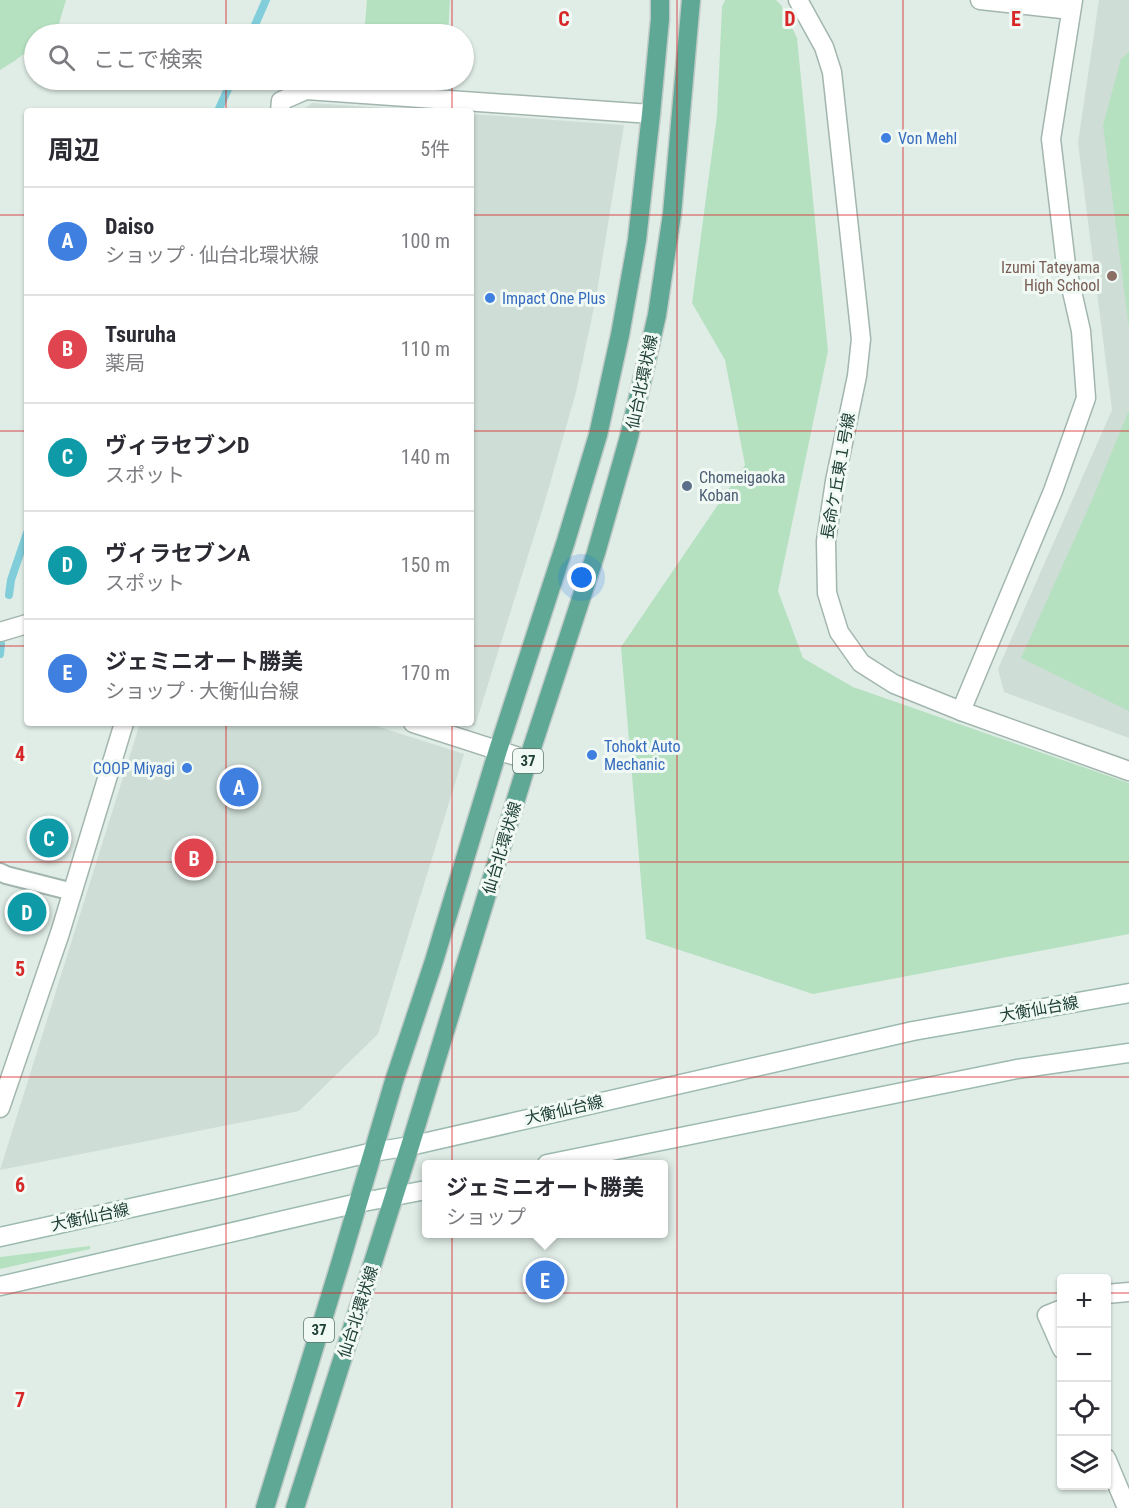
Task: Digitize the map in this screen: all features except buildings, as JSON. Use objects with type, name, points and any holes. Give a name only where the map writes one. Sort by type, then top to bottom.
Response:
[{"type":"main road","name":"仙台北環状線","points":[[265,1508],[394,1082],[598,435],[620,335],[637,240],[651,114],[660,0]]},
{"type":"main road","name":"仙台北環状線","points":[[295,1508],[410,1146],[528,760],[596,553],[629,438],[657,315],[672,214],[691,0]]},
{"type":"street","name":"長命ケ丘東１号線","points":[[799,0],[824,47],[832,72],[861,339],[857,376],[835,481],[826,541],[827,593],[839,632],[861,663],[894,684],[961,711],[1129,771]]},
{"type":"street","points":[[961,711],[1053,491],[1086,398],[1081,331],[1066,265],[1051,139],[1072,5],[980,0]]},
{"type":"street","points":[[280,108],[281,101],[306,90],[651,114]]},
{"type":"street","points":[[0,632],[24,625]]},
{"type":"street","points":[[0,1108],[4,1083],[60,933],[123,726]]},
{"type":"street","points":[[422,726],[528,760]]},
{"type":"street","name":"大衡仙台線","points":[[0,1237],[913,1031],[1129,993]]},
{"type":"street","points":[[567,1160],[1017,1069],[1129,1053]]},
{"type":"street","points":[[0,1286],[358,1203],[422,1191]]},
{"type":"street","points":[[1111,1294],[1129,1292]]},
{"type":"street","points":[[1057,1311],[1047,1315],[1057,1338]]},
{"type":"street","points":[[1111,1468],[1127,1508]]},
{"type":"lane","points":[[0,872],[6,876],[73,892]]},
{"type":"shaded area","name":"Izumi Tateyama High School","points":[[1099,0],[1129,0],[1129,738],[1004,692],[998,669],[1112,410],[1078,143]]},
{"type":"shaded area","points":[[312,103],[383,108],[306,108]]},
{"type":"shaded area","points":[[474,114],[624,125],[596,298],[576,392],[545,501],[475,726]]},
{"type":"shaded area","points":[[139,726],[376,726],[464,754],[378,1034],[299,1111],[0,1170]]},
{"type":"green space","points":[[0,0],[66,0],[59,24],[24,24],[24,54],[0,70]]},
{"type":"green space","points":[[367,0],[450,0],[449,24],[365,24]]},
{"type":"green space","points":[[725,0],[776,0],[781,5],[797,38],[828,351],[778,591],[803,658],[853,687],[1129,783],[1129,934],[813,994],[646,939],[621,647],[745,465],[725,360],[692,303],[717,115],[722,7]]},
{"type":"green space","points":[[1129,52],[1129,328],[1103,125],[1121,59]]},
{"type":"green space","points":[[1129,410],[1129,711],[1021,658],[1092,500]]},
{"type":"green space","points":[[90,1246],[90,1249],[0,1269],[0,1257]]},
{"type":"waterway","points":[[255,24],[266,0]]},
{"type":"waterway","points":[[219,108],[227,90]]},
{"type":"waterway","points":[[9,595],[11,580],[24,542]]},
{"type":"waterway","points":[[0,654],[1,644]]},
{"type":"place","name":"Von Mehl","points":[[886,138]]},
{"type":"place","name":"Izumi Tateyama High School","points":[[1112,276]]},
{"type":"place","name":"Impact One Plus","points":[[490,298]]},
{"type":"place","name":"Chomeigaoka Koban","points":[[687,486]]},
{"type":"place","name":"Tohokt Auto Mechanic","points":[[592,755]]},
{"type":"place","name":"COOP Miyagi","points":[[187,768]]},
{"type":"place","name":"Daiso","points":[[239,787]]},
{"type":"place","name":"ヴィラセブンD","points":[[49,838]]},
{"type":"place","name":"Tsuruha","points":[[194,858]]},
{"type":"place","name":"ヴィラセブンA","points":[[27,912]]},
{"type":"place","name":"ジェミニオート勝美","points":[[545,1280]]}]
